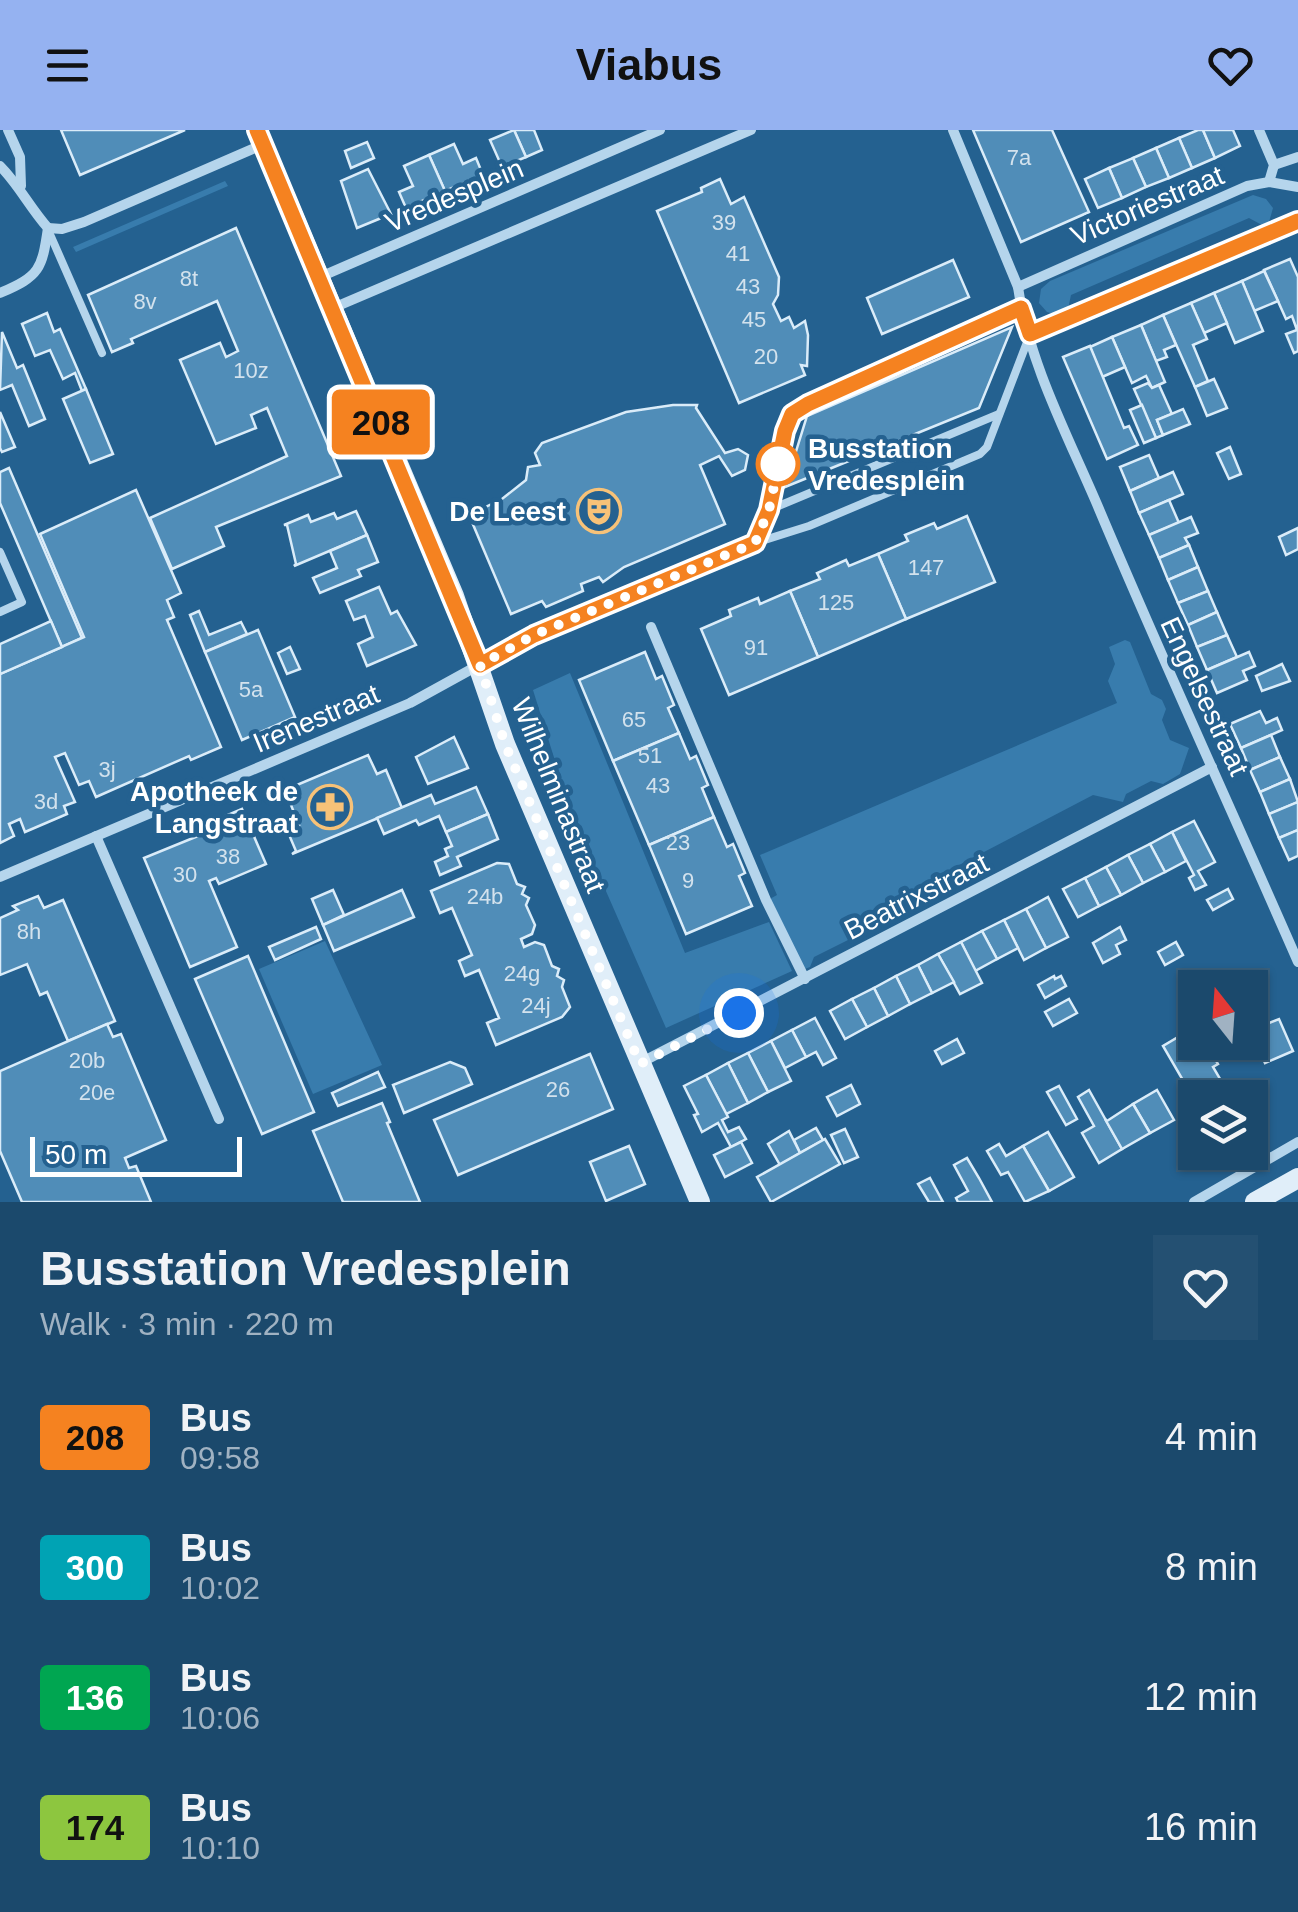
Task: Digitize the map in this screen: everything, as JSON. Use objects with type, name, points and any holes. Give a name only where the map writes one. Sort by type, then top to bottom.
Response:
[{"type":"main road","name":"Wilhelminastraat","points":[[260,137],[480,665],[505,744],[700,1202]]},
{"type":"main road","points":[[1255,1202],[1298,1178]]},
{"type":"street","points":[[8,130],[20,156],[21,187]]},
{"type":"street","name":"Vredesplein","points":[[320,277],[660,130]]},
{"type":"street","points":[[333,308],[751,130]]},
{"type":"street","points":[[953,130],[1018,288],[1030,334],[1298,221]]},
{"type":"street","points":[[1259,130],[1274,165],[1270,182]]},
{"type":"street","points":[[0,166],[21,187],[32,211],[48,228],[62,229],[260,137]]},
{"type":"street","points":[[1274,165],[1298,158]]},
{"type":"street","name":"Victoriestraat","points":[[1018,288],[1247,186],[1270,182],[1298,187]]},
{"type":"street","points":[[0,293],[21,284],[42,264],[48,228]]},
{"type":"street","name":"Engelsestraat","points":[[1030,334],[1073,448],[1298,962]]},
{"type":"street","points":[[650,628],[766,900],[804,979]]},
{"type":"street","name":"Irenestraat","points":[[0,877],[410,702],[480,665]]},
{"type":"street","name":"Beatrixstraat","points":[[640,1064],[1212,767]]},
{"type":"street","points":[[96,836],[218,1120]]},
{"type":"street","points":[[1194,1202],[1298,1142]]},
{"type":"lane","points":[[48,228],[102,353]]},
{"type":"lane","points":[[755,543],[769,510],[792,414],[1021,308]]},
{"type":"lane","points":[[480,665],[534,635],[980,454],[987,446],[1030,334]]},
{"type":"lane","points":[[769,510],[1000,414]]},
{"type":"lane","points":[[0,552],[22,602],[0,612]]},
{"type":"shaded area","points":[[225,181],[228,186],[76,252],[73,247]]},
{"type":"shaded area","points":[[1253,195],[1266,199],[1273,208],[1269,222],[1262,225],[1249,218],[1071,295],[1068,309],[1054,314],[1039,303],[1041,289],[1050,281]]},
{"type":"shaded area","points":[[1125,640],[1130,642],[1151,694],[1162,700],[1166,709],[1162,720],[1170,740],[1189,748],[1180,774],[1163,784],[1151,781],[1126,794],[1123,802],[1093,795],[850,922],[849,926],[867,935],[858,935],[814,957],[810,967],[802,970],[768,900],[777,895],[760,855],[1117,703],[1108,681],[1115,664],[1109,647]]},
{"type":"shaded area","points":[[570,673],[685,953],[769,922],[792,971],[666,1028],[570,809],[533,690]]},
{"type":"shaded area","points":[[325,941],[382,1065],[313,1094],[259,969]]},
{"type":"building","points":[[61,130],[185,130],[80,175]]},
{"type":"building","points":[[514,130],[534,130],[542,150],[526,157]]},
{"type":"building","points":[[514,130],[526,157],[502,167],[490,140]]},
{"type":"building","points":[[973,130],[1052,130],[1089,212],[1021,242]]},
{"type":"building","points":[[1203,130],[1215,158],[1192,168],[1179,138]]},
{"type":"building","points":[[1203,130],[1233,130],[1240,146],[1215,158]]},
{"type":"building","points":[[1179,138],[1192,168],[1169,178],[1156,148]]},
{"type":"building","points":[[367,142],[374,158],[351,168],[345,151]]},
{"type":"building","points":[[454,144],[463,164],[476,158],[483,175],[445,191],[429,155]]},
{"type":"building","points":[[1156,148],[1169,178],[1146,187],[1133,158]]},
{"type":"building","points":[[429,155],[445,191],[406,208],[399,192],[413,186],[404,166]]},
{"type":"building","points":[[1133,158],[1146,187],[1122,198],[1109,168]]},
{"type":"building","points":[[1109,168],[1122,198],[1098,208],[1085,179]]},
{"type":"building","points":[[368,169],[391,214],[357,228],[341,181]]},
{"type":"building","points":[[720,179],[731,204],[744,197],[779,277],[773,304],[781,321],[789,317],[794,328],[805,321],[808,335],[807,366],[801,365],[805,375],[739,403],[657,211],[702,192],[701,188]]},
{"type":"building","points":[[236,228],[341,476],[216,527],[224,546],[172,569],[150,518],[287,456],[267,408],[251,415],[256,428],[216,444],[180,360],[220,343],[226,357],[238,351],[217,301],[131,339],[133,343],[112,352],[88,295]]},
{"type":"building","points":[[1290,259],[1298,277],[1298,351],[1294,353],[1286,334],[1297,330],[1292,316],[1286,319],[1264,270]]},
{"type":"building","points":[[953,260],[969,297],[882,334],[867,298]]},
{"type":"building","points":[[1264,271],[1278,301],[1254,311],[1242,281]]},
{"type":"building","points":[[1242,281],[1263,331],[1235,343],[1214,293]]},
{"type":"building","points":[[1214,293],[1227,323],[1204,333],[1191,303]]},
{"type":"building","points":[[1191,303],[1207,339],[1193,345],[1208,381],[1195,387],[1163,315]]},
{"type":"building","points":[[47,313],[54,332],[60,329],[86,389],[82,391],[75,373],[63,379],[50,350],[35,356],[22,324]]},
{"type":"building","points":[[1163,315],[1176,345],[1164,350],[1167,357],[1156,361],[1141,325]]},
{"type":"building","points":[[1141,325],[1165,382],[1152,388],[1146,376],[1132,383],[1112,337]]},
{"type":"building","points":[[1012,327],[979,408],[785,487],[807,416]]},
{"type":"building","points":[[2,332],[17,368],[23,365],[45,419],[29,426],[12,385],[0,390]]},
{"type":"building","points":[[1112,337],[1125,367],[1102,377],[1090,347]]},
{"type":"building","points":[[1090,346],[1124,428],[1129,426],[1138,445],[1107,459],[1063,357]]},
{"type":"building","points":[[1214,379],[1227,408],[1207,416],[1195,387]]},
{"type":"building","points":[[1148,383],[1152,388],[1159,385],[1172,414],[1157,420],[1163,435],[1156,438],[1134,389]]},
{"type":"building","points":[[86,389],[113,454],[90,463],[63,399]]},
{"type":"building","name":"De Leest","points":[[697,405],[725,453],[738,449],[748,455],[745,470],[732,476],[719,456],[700,465],[725,524],[624,567],[603,582],[599,577],[581,584],[583,591],[546,607],[542,601],[511,614],[469,515],[502,499],[526,480],[528,467],[540,465],[535,453],[542,443],[626,412]]},
{"type":"building","points":[[1142,405],[1156,438],[1144,443],[1130,410]]},
{"type":"building","points":[[1183,409],[1190,424],[1163,435],[1157,420]]},
{"type":"building","points":[[0,412],[15,447],[2,452],[0,448]]},
{"type":"building","points":[[1230,447],[1241,474],[1229,479],[1217,453]]},
{"type":"building","points":[[1149,455],[1159,478],[1130,491],[1120,467]]},
{"type":"building","points":[[9,468],[82,638],[62,647],[0,503],[0,472]]},
{"type":"building","points":[[1173,472],[1183,494],[1139,513],[1130,491]]},
{"type":"building","points":[[136,490],[181,593],[167,600],[174,617],[167,620],[221,747],[191,760],[189,756],[96,797],[89,781],[79,785],[65,753],[55,757],[75,802],[64,806],[67,814],[25,832],[20,819],[9,824],[14,836],[0,843],[0,674],[84,637],[40,534]]},
{"type":"building","points":[[1169,500],[1179,523],[1149,535],[1139,513]]},
{"type":"building","points":[[356,511],[367,535],[294,566],[284,525],[308,515],[311,522],[334,513],[337,519]]},
{"type":"building","points":[[967,516],[995,582],[906,619],[878,554],[908,541],[905,535],[934,523],[937,529]]},
{"type":"building","points":[[1191,517],[1198,533],[1185,538],[1189,545],[1159,558],[1149,535]]},
{"type":"building","points":[[1298,528],[1298,549],[1286,555],[1279,537]]},
{"type":"building","points":[[367,535],[378,562],[358,570],[361,576],[320,593],[313,578],[337,568],[330,551]]},
{"type":"building","points":[[1189,545],[1198,567],[1168,580],[1159,558]]},
{"type":"building","points":[[878,554],[906,619],[818,657],[790,591],[820,579],[817,573],[846,560],[849,566]]},
{"type":"building","points":[[1198,567],[1208,591],[1178,603],[1168,580]]},
{"type":"building","points":[[379,587],[391,614],[397,611],[416,645],[367,666],[358,644],[373,637],[365,616],[354,620],[346,601]]},
{"type":"building","points":[[790,591],[818,657],[729,695],[701,629],[731,616],[729,610],[758,598],[760,604]]},
{"type":"building","points":[[1208,591],[1217,612],[1188,625],[1178,603]]},
{"type":"building","points":[[199,611],[209,635],[241,622],[247,634],[205,652],[190,615]]},
{"type":"building","points":[[1217,612],[1227,635],[1197,647],[1188,625]]},
{"type":"building","points":[[51,621],[62,647],[0,674],[0,644]]},
{"type":"building","points":[[258,630],[295,717],[242,740],[205,652]]},
{"type":"building","points":[[1227,635],[1237,657],[1207,670],[1197,647]]},
{"type":"building","points":[[290,647],[300,669],[287,674],[278,653]]},
{"type":"building","points":[[645,652],[656,679],[662,676],[674,705],[668,708],[679,733],[613,761],[579,680]]},
{"type":"building","points":[[1249,652],[1255,666],[1243,671],[1247,680],[1217,693],[1207,670]]},
{"type":"building","points":[[1282,664],[1290,681],[1262,691],[1256,676]]},
{"type":"building","points":[[1260,711],[1266,723],[1277,718],[1282,730],[1241,748],[1230,724]]},
{"type":"building","points":[[679,733],[690,759],[696,756],[708,785],[702,788],[714,817],[649,845],[613,761]]},
{"type":"building","points":[[1271,735],[1280,757],[1250,770],[1241,748]]},
{"type":"building","points":[[454,737],[468,768],[428,784],[416,757]]},
{"type":"building","points":[[368,755],[377,774],[386,770],[402,808],[292,854],[296,851],[287,830],[299,825],[285,790]]},
{"type":"building","points":[[1280,757],[1290,779],[1260,792],[1250,770]]},
{"type":"building","points":[[1290,779],[1298,802],[1269,814],[1260,792]]},
{"type":"building","points":[[476,787],[488,814],[446,832],[439,816],[419,825],[416,820],[384,834],[377,818],[431,795],[435,804]]},
{"type":"building","points":[[1298,802],[1298,830],[1279,838],[1269,814]]},
{"type":"building","points":[[242,809],[266,864],[219,884],[216,878],[209,881],[237,947],[190,967],[144,858],[198,836],[195,829]]},
{"type":"building","points":[[488,814],[498,839],[457,857],[461,866],[440,875],[435,862],[448,856],[445,849],[452,846],[446,832]]},
{"type":"building","points":[[714,817],[727,847],[733,844],[745,873],[739,876],[752,906],[686,934],[649,845]]},
{"type":"building","points":[[1194,821],[1215,862],[1198,871],[1206,885],[1195,890],[1189,878],[1194,875],[1172,832]]},
{"type":"building","points":[[1298,830],[1298,856],[1289,860],[1279,838]]},
{"type":"building","points":[[1172,832],[1186,861],[1165,872],[1150,844]]},
{"type":"building","points":[[1150,844],[1165,872],[1143,883],[1128,855]]},
{"type":"building","points":[[1128,855],[1143,883],[1121,895],[1106,867]]},
{"type":"building","points":[[497,863],[509,864],[517,884],[525,887],[522,894],[529,898],[526,905],[535,925],[532,934],[521,939],[524,947],[535,942],[544,945],[552,966],[559,969],[557,976],[564,980],[562,987],[570,1007],[562,1017],[496,1045],[487,1023],[499,1018],[479,970],[465,976],[459,961],[472,955],[452,908],[440,913],[431,891]]},
{"type":"building","points":[[1106,867],[1121,895],[1099,906],[1085,878]]},
{"type":"building","points":[[1085,878],[1099,906],[1078,917],[1063,889]]},
{"type":"building","points":[[1228,889],[1233,899],[1213,910],[1207,900]]},
{"type":"building","points":[[333,890],[344,915],[323,925],[312,899]]},
{"type":"building","points":[[402,890],[414,917],[334,951],[323,925]]},
{"type":"building","points":[[38,896],[44,908],[63,900],[115,1021],[68,1041],[47,992],[40,995],[27,964],[0,975],[0,918],[18,910],[13,906]]},
{"type":"building","points":[[1048,897],[1068,937],[1046,948],[1026,909]]},
{"type":"building","points":[[1026,909],[1046,948],[1024,960],[1004,920]]},
{"type":"building","points":[[1004,920],[1018,948],[997,959],[982,931]]},
{"type":"building","points":[[316,927],[321,939],[275,960],[269,947]]},
{"type":"building","points":[[1120,927],[1126,940],[1116,945],[1120,954],[1103,963],[1093,943]]},
{"type":"building","points":[[982,931],[997,959],[975,971],[961,942]]},
{"type":"building","points":[[961,942],[982,983],[960,994],[938,954]]},
{"type":"building","points":[[1176,942],[1183,955],[1165,965],[1158,952]]},
{"type":"building","points":[[938,954],[954,982],[932,993],[918,965]]},
{"type":"building","points":[[248,956],[314,1112],[262,1134],[195,979]]},
{"type":"building","points":[[918,965],[932,993],[910,1004],[896,976]]},
{"type":"building","points":[[896,976],[910,1004],[888,1016],[874,988]]},
{"type":"building","points":[[1061,976],[1066,986],[1045,998],[1038,985]]},
{"type":"building","points":[[874,988],[888,1016],[867,1027],[852,999]]},
{"type":"building","points":[[852,999],[867,1027],[845,1039],[830,1011]]},
{"type":"building","points":[[1069,999],[1077,1013],[1053,1026],[1045,1012]]},
{"type":"building","points":[[815,1018],[836,1058],[823,1065],[816,1052],[806,1057],[792,1030]]},
{"type":"building","points":[[1279,1019],[1293,1051],[1265,1063],[1268,1023]]},
{"type":"building","points":[[107,1024],[113,1037],[121,1034],[166,1140],[125,1158],[129,1168],[136,1166],[151,1202],[22,1202],[0,1151],[0,1071]]},
{"type":"building","points":[[792,1030],[806,1057],[785,1068],[771,1041]]},
{"type":"building","points":[[1178,1037],[1178,1060],[1216,1060],[1218,1064],[1213,1067],[1221,1080],[1183,1080],[1163,1046]]},
{"type":"building","points":[[957,1039],[964,1053],[942,1064],[935,1051]]},
{"type":"building","points":[[771,1041],[791,1081],[768,1092],[748,1053]]},
{"type":"building","points":[[748,1053],[768,1092],[748,1103],[728,1063]]},
{"type":"building","points":[[590,1054],[613,1109],[458,1175],[434,1120]]},
{"type":"building","points":[[450,1062],[465,1068],[472,1084],[404,1113],[393,1085]]},
{"type":"building","points":[[728,1063],[748,1103],[726,1114],[706,1075]]},
{"type":"building","points":[[378,1072],[385,1087],[338,1106],[332,1093]]},
{"type":"building","points":[[706,1075],[728,1117],[722,1120],[728,1132],[739,1127],[746,1139],[731,1147],[718,1123],[702,1132],[694,1115],[698,1114],[684,1086]]},
{"type":"building","points":[[851,1085],[860,1104],[837,1116],[827,1097]]},
{"type":"building","points":[[1059,1086],[1077,1119],[1066,1125],[1047,1092]]},
{"type":"building","points":[[1089,1090],[1122,1149],[1099,1163],[1082,1133],[1094,1126],[1078,1097]]},
{"type":"building","points":[[1157,1090],[1174,1120],[1150,1133],[1133,1104]]},
{"type":"building","points":[[382,1103],[420,1202],[343,1202],[313,1131]]},
{"type":"building","points":[[1133,1104],[1150,1133],[1122,1149],[1105,1119]]},
{"type":"building","points":[[816,1128],[823,1140],[800,1153],[794,1140]]},
{"type":"building","points":[[845,1129],[858,1157],[844,1163],[831,1135]]},
{"type":"building","points":[[789,1131],[800,1153],[780,1165],[768,1144]]},
{"type":"building","points":[[1048,1132],[1074,1177],[1049,1191],[1023,1146]]},
{"type":"building","points":[[825,1139],[840,1164],[771,1202],[757,1177]]},
{"type":"building","points":[[741,1142],[752,1163],[725,1177],[714,1155]]},
{"type":"building","points":[[999,1144],[1006,1156],[1023,1146],[1049,1191],[1025,1202],[1008,1172],[1001,1175],[987,1151]]},
{"type":"building","points":[[629,1146],[645,1184],[606,1201],[590,1162]]},
{"type":"building","points":[[967,1158],[992,1202],[958,1202],[956,1198],[968,1191],[954,1165]]},
{"type":"building","points":[[930,1178],[943,1202],[929,1202],[918,1184]]},
{"type":"bus line","name":"208","points":[[257,130],[480,665],[534,635],[755,543],[769,510],[785,431],[792,414],[808,404],[1021,308],[1030,334],[1298,221]]},
{"type":"place","name":"Busstation Vredesplein","points":[[778,464]]},
{"type":"place","name":"De Leest","points":[[599,511]]},
{"type":"place","name":"Apotheek de Langstraat","points":[[330,807]]},
{"type":"route","points":[[739,1013],[640,1064],[505,744],[480,665],[534,635],[755,543],[769,510],[780,457],[778,464]]}]
